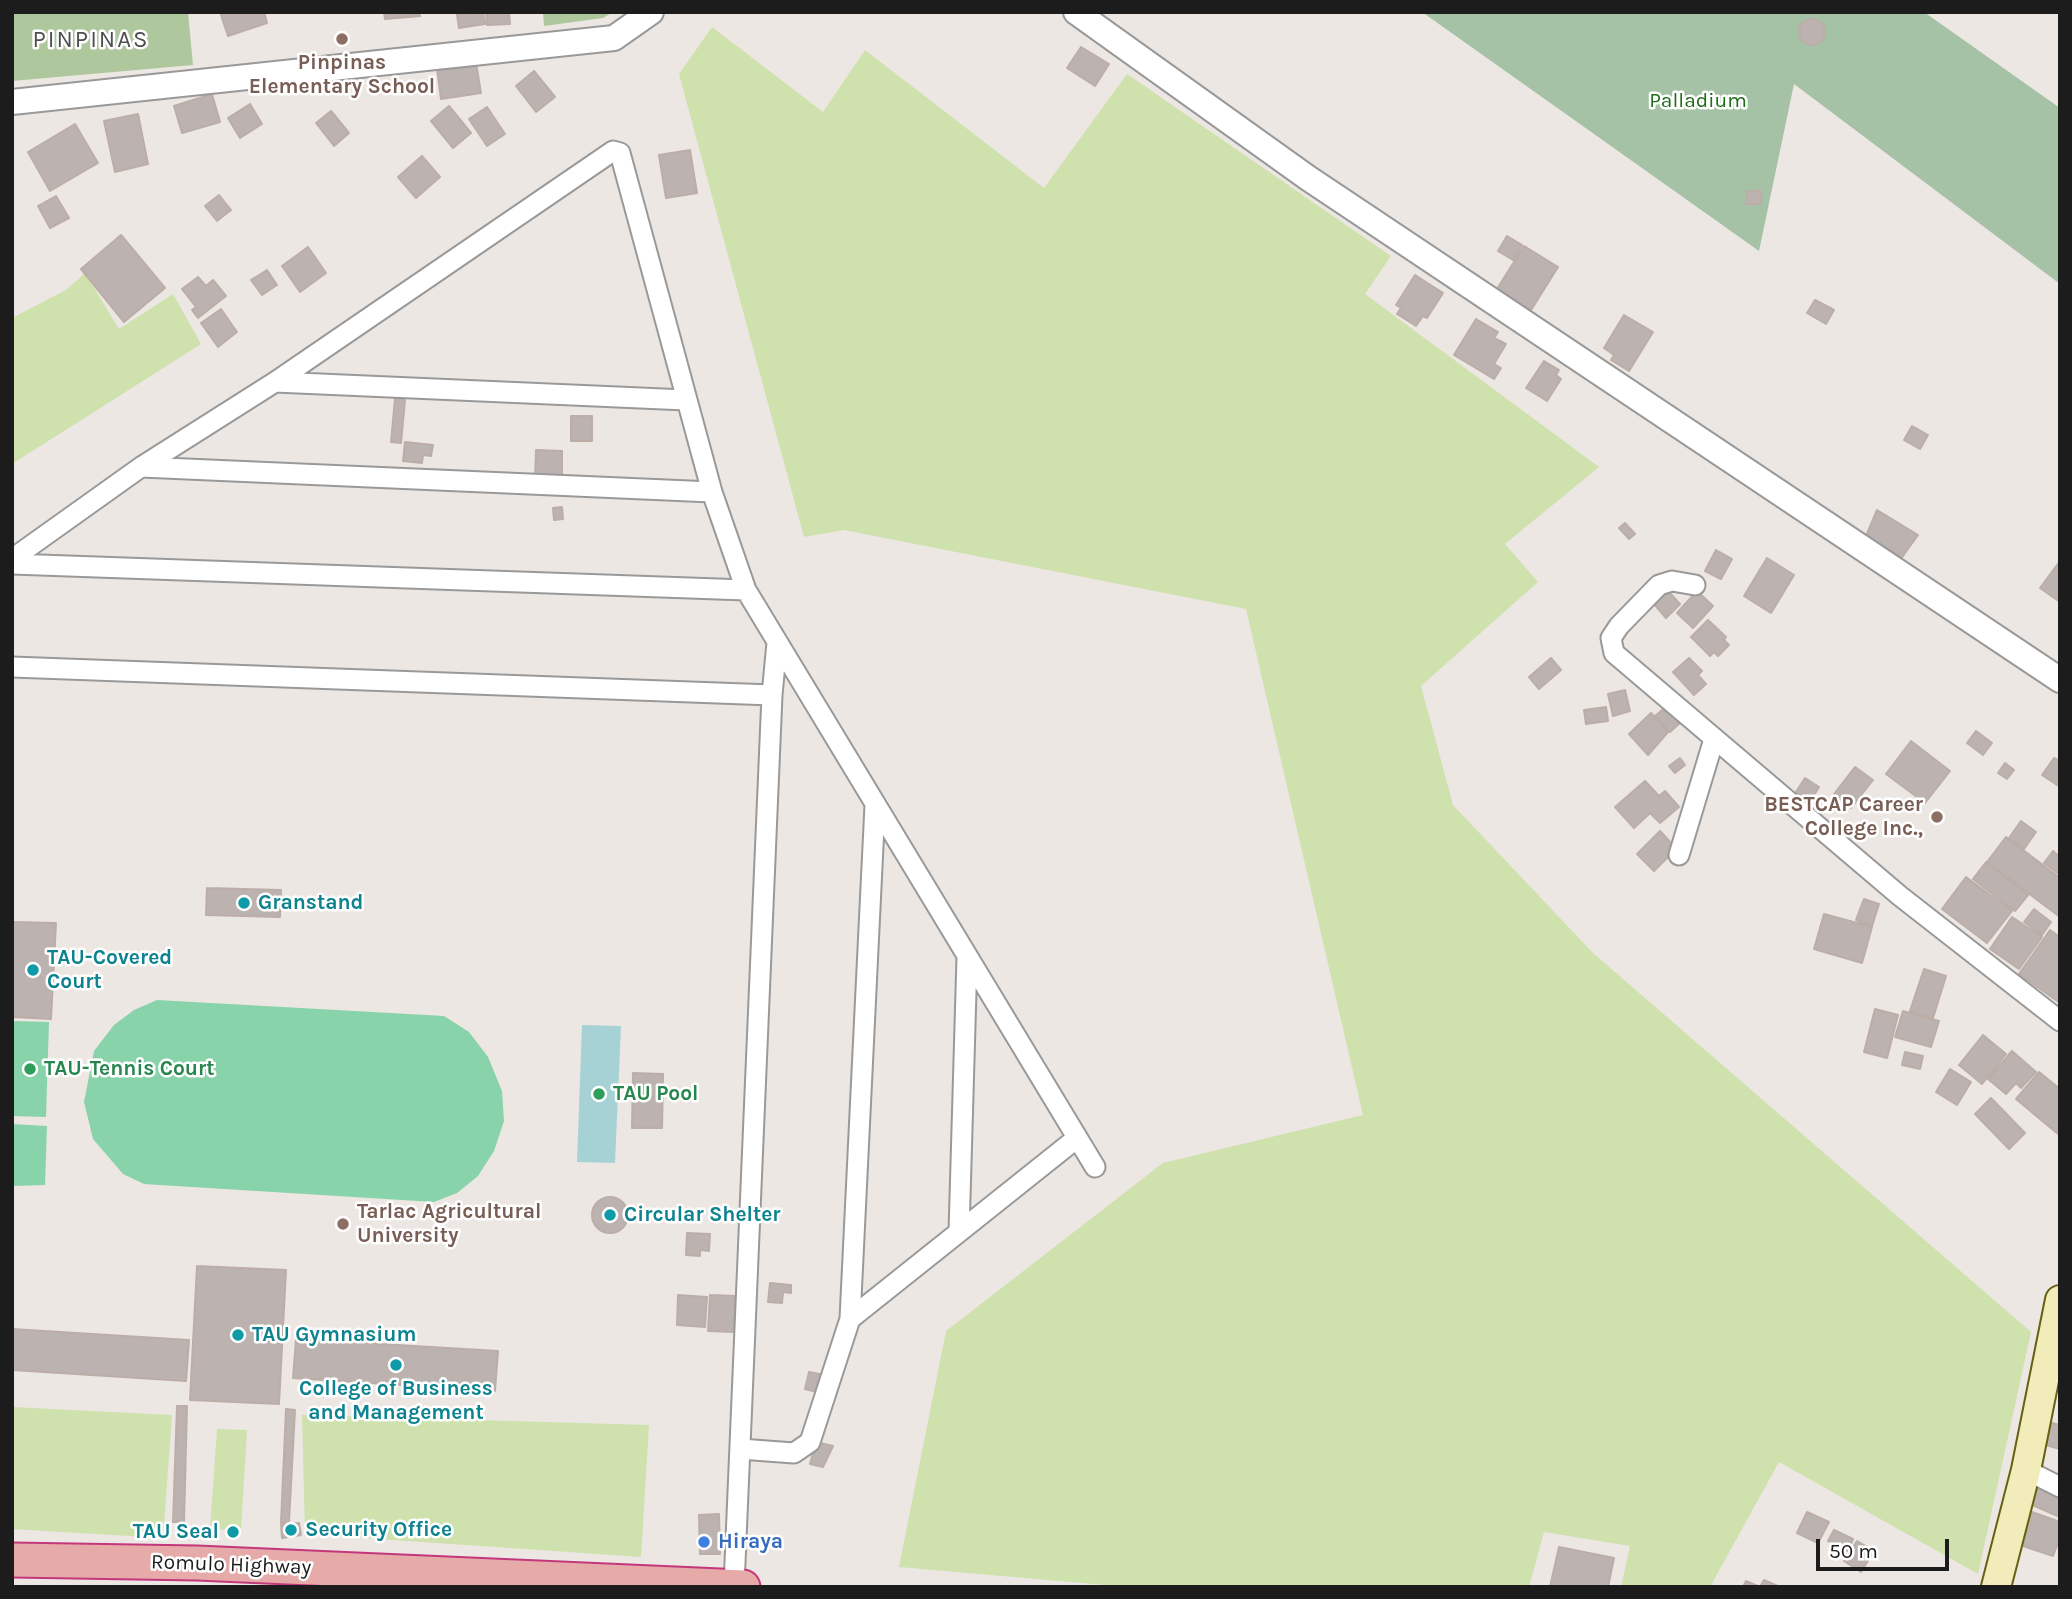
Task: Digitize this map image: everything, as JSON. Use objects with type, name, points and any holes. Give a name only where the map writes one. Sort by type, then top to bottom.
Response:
[{"type":"highway","name":"Romulo Highway","points":[[12,1560],[197,1563],[743,1587]]},
{"type":"main road","points":[[1996,1587],[2026,1470],[2060,1300]]},
{"type":"street","points":[[12,102],[614,38],[651,12]]},
{"type":"street","points":[[1076,12],[1308,178],[2060,680]]},
{"type":"street","points":[[12,559],[141,467],[275,382],[617,151],[620,153],[712,492],[746,590],[1096,1167]]},
{"type":"street","points":[[275,382],[686,400]]},
{"type":"street","points":[[141,467],[712,492]]},
{"type":"street","points":[[12,564],[746,590]]},
{"type":"street","points":[[1695,585],[1672,581],[1659,585],[1619,625],[1611,638],[1614,653],[1900,896],[2060,1021]]},
{"type":"street","points":[[734,1586],[772,695],[777,643]]},
{"type":"street","points":[[12,667],[772,695]]},
{"type":"street","points":[[1679,855],[1714,740]]},
{"type":"street","points":[[740,1448],[794,1452],[810,1441],[850,1319],[876,805]]},
{"type":"street","points":[[959,1232],[967,956]]},
{"type":"street","points":[[850,1319],[1077,1138]]},
{"type":"street","points":[[2026,1470],[2060,1487]]},
{"type":"green space","points":[[12,12],[188,12],[193,65],[12,81]]},
{"type":"green space","points":[[543,12],[613,12],[603,18],[544,26]]},
{"type":"green space","name":"Palladium","points":[[1422,12],[1924,12],[2060,108],[2060,284],[1794,84],[1759,251]]},
{"type":"green space","points":[[712,27],[823,112],[865,50],[1044,188],[1127,74],[1391,256],[1365,294],[1599,467],[1505,544],[1538,582],[1421,686],[1453,805],[1593,953],[2031,1332],[1978,1574],[1779,1462],[1710,1587],[1621,1587],[1630,1546],[1544,1532],[1529,1587],[1128,1587],[899,1567],[946,1331],[1163,1163],[1363,1115],[1246,609],[844,530],[804,537],[679,74]]},
{"type":"green space","points":[[85,273],[119,329],[173,294],[201,344],[12,464],[12,318],[66,290]]},
{"type":"green space","points":[[157,1000],[444,1016],[469,1032],[488,1057],[502,1091],[504,1121],[494,1151],[478,1176],[457,1193],[434,1202],[144,1184],[123,1174],[93,1139],[84,1102],[94,1051],[114,1025],[134,1010]]},
{"type":"green space","name":"TAU-Tennis Court","points":[[12,1021],[49,1022],[46,1117],[12,1116]]},
{"type":"green space","points":[[12,1124],[47,1126],[45,1185],[12,1186]]},
{"type":"green space","points":[[12,1407],[172,1415],[163,1538],[12,1529]]},
{"type":"green space","points":[[302,1415],[649,1425],[641,1557],[305,1534]]},
{"type":"green space","points":[[217,1429],[247,1430],[241,1530],[210,1529]]},
{"type":"water","name":"TAU Pool","points":[[582,1025],[621,1026],[615,1163],[577,1162]]},
{"type":"building","points":[[220,12],[264,12],[267,23],[228,36]]},
{"type":"building","points":[[384,12],[419,12],[420,16],[385,19]]},
{"type":"building","points":[[483,12],[485,24],[459,28],[457,14]]},
{"type":"building","points":[[486,12],[509,12],[510,24],[487,25]]},
{"type":"building","points":[[1812,19],[1821,23],[1825,32],[1821,41],[1812,45],[1803,41],[1799,32],[1803,23]]},
{"type":"building","points":[[1081,47],[1109,64],[1095,86],[1067,68]]},
{"type":"building","points":[[476,63],[481,93],[441,99],[437,68]]},
{"type":"building","points":[[534,71],[555,97],[536,112],[516,86]]},
{"type":"building","points":[[212,94],[220,122],[182,133],[174,106]]},
{"type":"building","points":[[250,104],[262,124],[240,138],[228,118]]},
{"type":"building","points":[[449,106],[471,133],[453,148],[431,121]]},
{"type":"building","points":[[487,107],[505,134],[487,146],[469,119]]},
{"type":"building","points":[[331,111],[349,133],[334,146],[316,123]]},
{"type":"building","points":[[138,114],[148,164],[115,172],[104,121]]},
{"type":"building","points":[[75,124],[98,163],[50,191],[28,152]]},
{"type":"building","points":[[690,150],[697,193],[666,198],[659,155]]},
{"type":"building","points":[[422,156],[440,177],[416,198],[398,177]]},
{"type":"building","points":[[1747,191],[1761,191],[1761,204],[1746,204]]},
{"type":"building","points":[[219,195],[231,210],[217,221],[205,206]]},
{"type":"building","points":[[56,196],[69,218],[50,228],[38,206]]},
{"type":"building","points":[[121,235],[165,288],[124,322],[81,269]]},
{"type":"building","points":[[1507,236],[1522,245],[1513,260],[1498,251]]},
{"type":"building","points":[[1524,246],[1558,267],[1528,315],[1516,308],[1519,303],[1497,289]]},
{"type":"building","points":[[308,247],[326,273],[300,292],[282,266]]},
{"type":"building","points":[[267,270],[277,285],[262,295],[251,280]]},
{"type":"building","points":[[1415,275],[1443,293],[1427,318],[1423,316],[1416,326],[1397,314],[1401,308],[1396,305]]},
{"type":"building","points":[[198,277],[206,286],[213,280],[226,296],[198,318],[192,310],[196,307],[182,289]]},
{"type":"building","points":[[1815,300],[1834,310],[1826,324],[1807,313]]},
{"type":"building","points":[[221,309],[237,332],[218,347],[201,323]]},
{"type":"building","points":[[1624,315],[1653,332],[1629,371],[1611,360],[1614,355],[1604,348]]},
{"type":"building","points":[[1476,319],[1498,332],[1494,338],[1506,344],[1494,364],[1501,368],[1494,379],[1454,355]]},
{"type":"building","points":[[1544,361],[1559,370],[1556,375],[1561,379],[1547,401],[1526,388]]},
{"type":"building","points":[[395,399],[405,400],[401,443],[391,442]]},
{"type":"building","points":[[571,416],[592,416],[592,441],[571,441]]},
{"type":"building","points":[[1912,426],[1928,435],[1920,449],[1904,440]]},
{"type":"building","points":[[405,442],[433,445],[431,456],[423,455],[422,463],[403,461]]},
{"type":"building","points":[[536,450],[562,451],[562,479],[535,479]]},
{"type":"building","points":[[562,507],[563,519],[554,520],[553,508]]},
{"type":"building","points":[[1877,510],[1918,535],[1900,560],[1866,536]]},
{"type":"building","points":[[1625,523],[1635,534],[1629,539],[1619,528]]},
{"type":"building","points":[[1716,550],[1732,559],[1721,579],[1705,571]]},
{"type":"building","points":[[1767,558],[1794,575],[1771,613],[1744,596]]},
{"type":"building","points":[[2060,561],[2060,602],[2040,588]]},
{"type":"building","points":[[1668,591],[1680,604],[1666,618],[1654,604]]},
{"type":"building","points":[[1697,591],[1713,606],[1693,628],[1677,613]]},
{"type":"building","points":[[1708,620],[1726,637],[1724,640],[1729,645],[1718,656],[1714,652],[1710,656],[1691,637]]},
{"type":"building","points":[[1551,658],[1561,670],[1539,689],[1529,677]]},
{"type":"building","points":[[1689,658],[1702,671],[1698,675],[1706,684],[1694,695],[1673,672]]},
{"type":"building","points":[[1625,690],[1630,711],[1613,716],[1608,694]]},
{"type":"building","points":[[1668,705],[1682,721],[1670,732],[1655,716]]},
{"type":"building","points":[[1606,707],[1608,721],[1586,724],[1584,710]]},
{"type":"building","points":[[1651,713],[1668,732],[1648,755],[1629,734]]},
{"type":"building","points":[[1976,731],[1992,743],[1983,755],[1967,743]]},
{"type":"building","points":[[1911,741],[1950,771],[1925,803],[1886,774]]},
{"type":"building","points":[[1680,758],[1685,765],[1675,773],[1669,766]]},
{"type":"building","points":[[2054,758],[2060,761],[2060,787],[2042,775]]},
{"type":"building","points":[[2005,763],[2014,770],[2007,779],[1998,773]]},
{"type":"building","points":[[1855,767],[1873,780],[1851,808],[1834,794]]},
{"type":"building","points":[[1805,778],[1819,787],[1808,805],[1794,795]]},
{"type":"building","points":[[1645,781],[1659,796],[1665,791],[1679,807],[1660,823],[1650,813],[1634,828],[1615,807]]},
{"type":"building","points":[[2021,821],[2036,832],[2024,849],[2009,838]]},
{"type":"building","points":[[1660,831],[1672,844],[1668,847],[1673,852],[1654,871],[1637,854]]},
{"type":"building","points":[[2006,837],[2060,878],[2060,917],[1987,862]]},
{"type":"building","points":[[2053,851],[2060,857],[2060,875],[2044,863]]},
{"type":"building","points":[[1986,862],[2028,895],[2015,911],[1973,879]]},
{"type":"building","points":[[1966,877],[2012,911],[1987,943],[1942,909]]},
{"type":"building","name":"Granstand","points":[[207,888],[281,890],[280,917],[206,915]]},
{"type":"building","points":[[1864,899],[1879,904],[1872,926],[1856,920]]},
{"type":"building","points":[[2034,909],[2051,922],[2042,935],[2024,922]]},
{"type":"building","points":[[1824,914],[1872,927],[1862,963],[1814,949]]},
{"type":"building","points":[[2012,917],[2042,937],[2019,969],[1990,949]]},
{"type":"building","name":"TAU-Covered Court","points":[[12,922],[56,923],[51,1019],[12,1017]]},
{"type":"building","points":[[2050,930],[2060,937],[2060,1003],[2019,974]]},
{"type":"building","points":[[1924,969],[1946,976],[1933,1018],[1910,1011]]},
{"type":"building","points":[[1875,1009],[1898,1015],[1887,1058],[1864,1052]]},
{"type":"building","points":[[1903,1011],[1939,1021],[1931,1047],[1895,1037]]},
{"type":"building","points":[[1983,1035],[2006,1054],[1982,1084],[1959,1065]]},
{"type":"building","points":[[2012,1051],[2036,1072],[2021,1088],[2016,1083],[2006,1094],[1988,1079]]},
{"type":"building","points":[[1905,1052],[1923,1056],[1920,1069],[1902,1065]]},
{"type":"building","points":[[1950,1069],[1971,1082],[1957,1105],[1936,1092]]},
{"type":"building","points":[[2039,1072],[2060,1089],[2058,1134],[2016,1099]]},
{"type":"building","points":[[633,1073],[663,1074],[662,1128],[632,1128]]},
{"type":"building","points":[[1991,1098],[2025,1133],[2009,1149],[1975,1114]]},
{"type":"building","name":"Circular Shelter","points":[[610,1197],[623,1202],[628,1215],[623,1228],[610,1233],[597,1228],[592,1215],[597,1202]]},
{"type":"building","points":[[687,1233],[710,1234],[709,1251],[700,1250],[700,1256],[686,1255]]},
{"type":"building","name":"TAU Gymnasium","points":[[197,1266],[286,1270],[279,1404],[190,1400]]},
{"type":"building","points":[[770,1283],[791,1285],[791,1293],[783,1292],[782,1303],[768,1302]]},
{"type":"building","points":[[678,1295],[707,1297],[705,1327],[677,1325]]},
{"type":"building","points":[[710,1295],[735,1296],[734,1332],[708,1331]]},
{"type":"building","points":[[12,1329],[189,1340],[186,1381],[12,1370]]},
{"type":"building","name":"College of Business and Management","points":[[296,1339],[498,1351],[495,1391],[293,1378]]},
{"type":"building","points":[[809,1372],[825,1375],[821,1393],[805,1389]]},
{"type":"building","points":[[177,1406],[187,1406],[184,1522],[173,1522]]},
{"type":"building","points":[[286,1409],[295,1410],[289,1522],[281,1523]]},
{"type":"building","points":[[2048,1422],[2060,1425],[2060,1449],[2042,1444]]},
{"type":"building","points":[[816,1442],[833,1446],[823,1467],[810,1464]]},
{"type":"building","points":[[2039,1484],[2060,1494],[2060,1517],[2030,1504]]},
{"type":"building","points":[[1807,1512],[1829,1522],[1818,1543],[1797,1533]]},
{"type":"building","points":[[2032,1512],[2060,1522],[2060,1538],[2053,1556],[2020,1545]]},
{"type":"building","points":[[719,1514],[720,1554],[700,1554],[699,1515]]},
{"type":"building","name":"Security Office","points":[[299,1523],[301,1535],[282,1538],[281,1525]]},
{"type":"building","points":[[1834,1530],[1853,1539],[1848,1551],[1828,1541]]},
{"type":"building","points":[[1857,1541],[1874,1551],[1861,1572],[1844,1561]]},
{"type":"building","points":[[1559,1547],[1614,1558],[1608,1587],[1550,1587]]},
{"type":"building","points":[[1764,1580],[1780,1587],[1760,1587]]},
{"type":"building","points":[[1746,1581],[1760,1587],[1743,1587]]},
{"type":"place","name":"Pinpinas Elementary School","points":[[342,39]]},
{"type":"place","name":"BESTCAP Career College Inc.,","points":[[1937,817]]},
{"type":"place","name":"Granstand","points":[[244,903]]},
{"type":"place","name":"TAU-Covered Court","points":[[33,970]]},
{"type":"place","name":"TAU-Tennis Court","points":[[30,1069]]},
{"type":"place","name":"TAU Pool","points":[[599,1094]]},
{"type":"place","name":"Circular Shelter","points":[[610,1215]]},
{"type":"place","name":"Tarlac Agricultural University","points":[[343,1224]]},
{"type":"place","name":"TAU Gymnasium","points":[[238,1335]]},
{"type":"place","name":"College of Business and Management","points":[[396,1365]]},
{"type":"place","name":"Security Office","points":[[291,1530]]},
{"type":"place","name":"TAU Seal","points":[[233,1532]]},
{"type":"place","name":"Hiraya","points":[[704,1542]]},
{"type":"district","name":"PINPINAS","points":[[91,40]]}]
